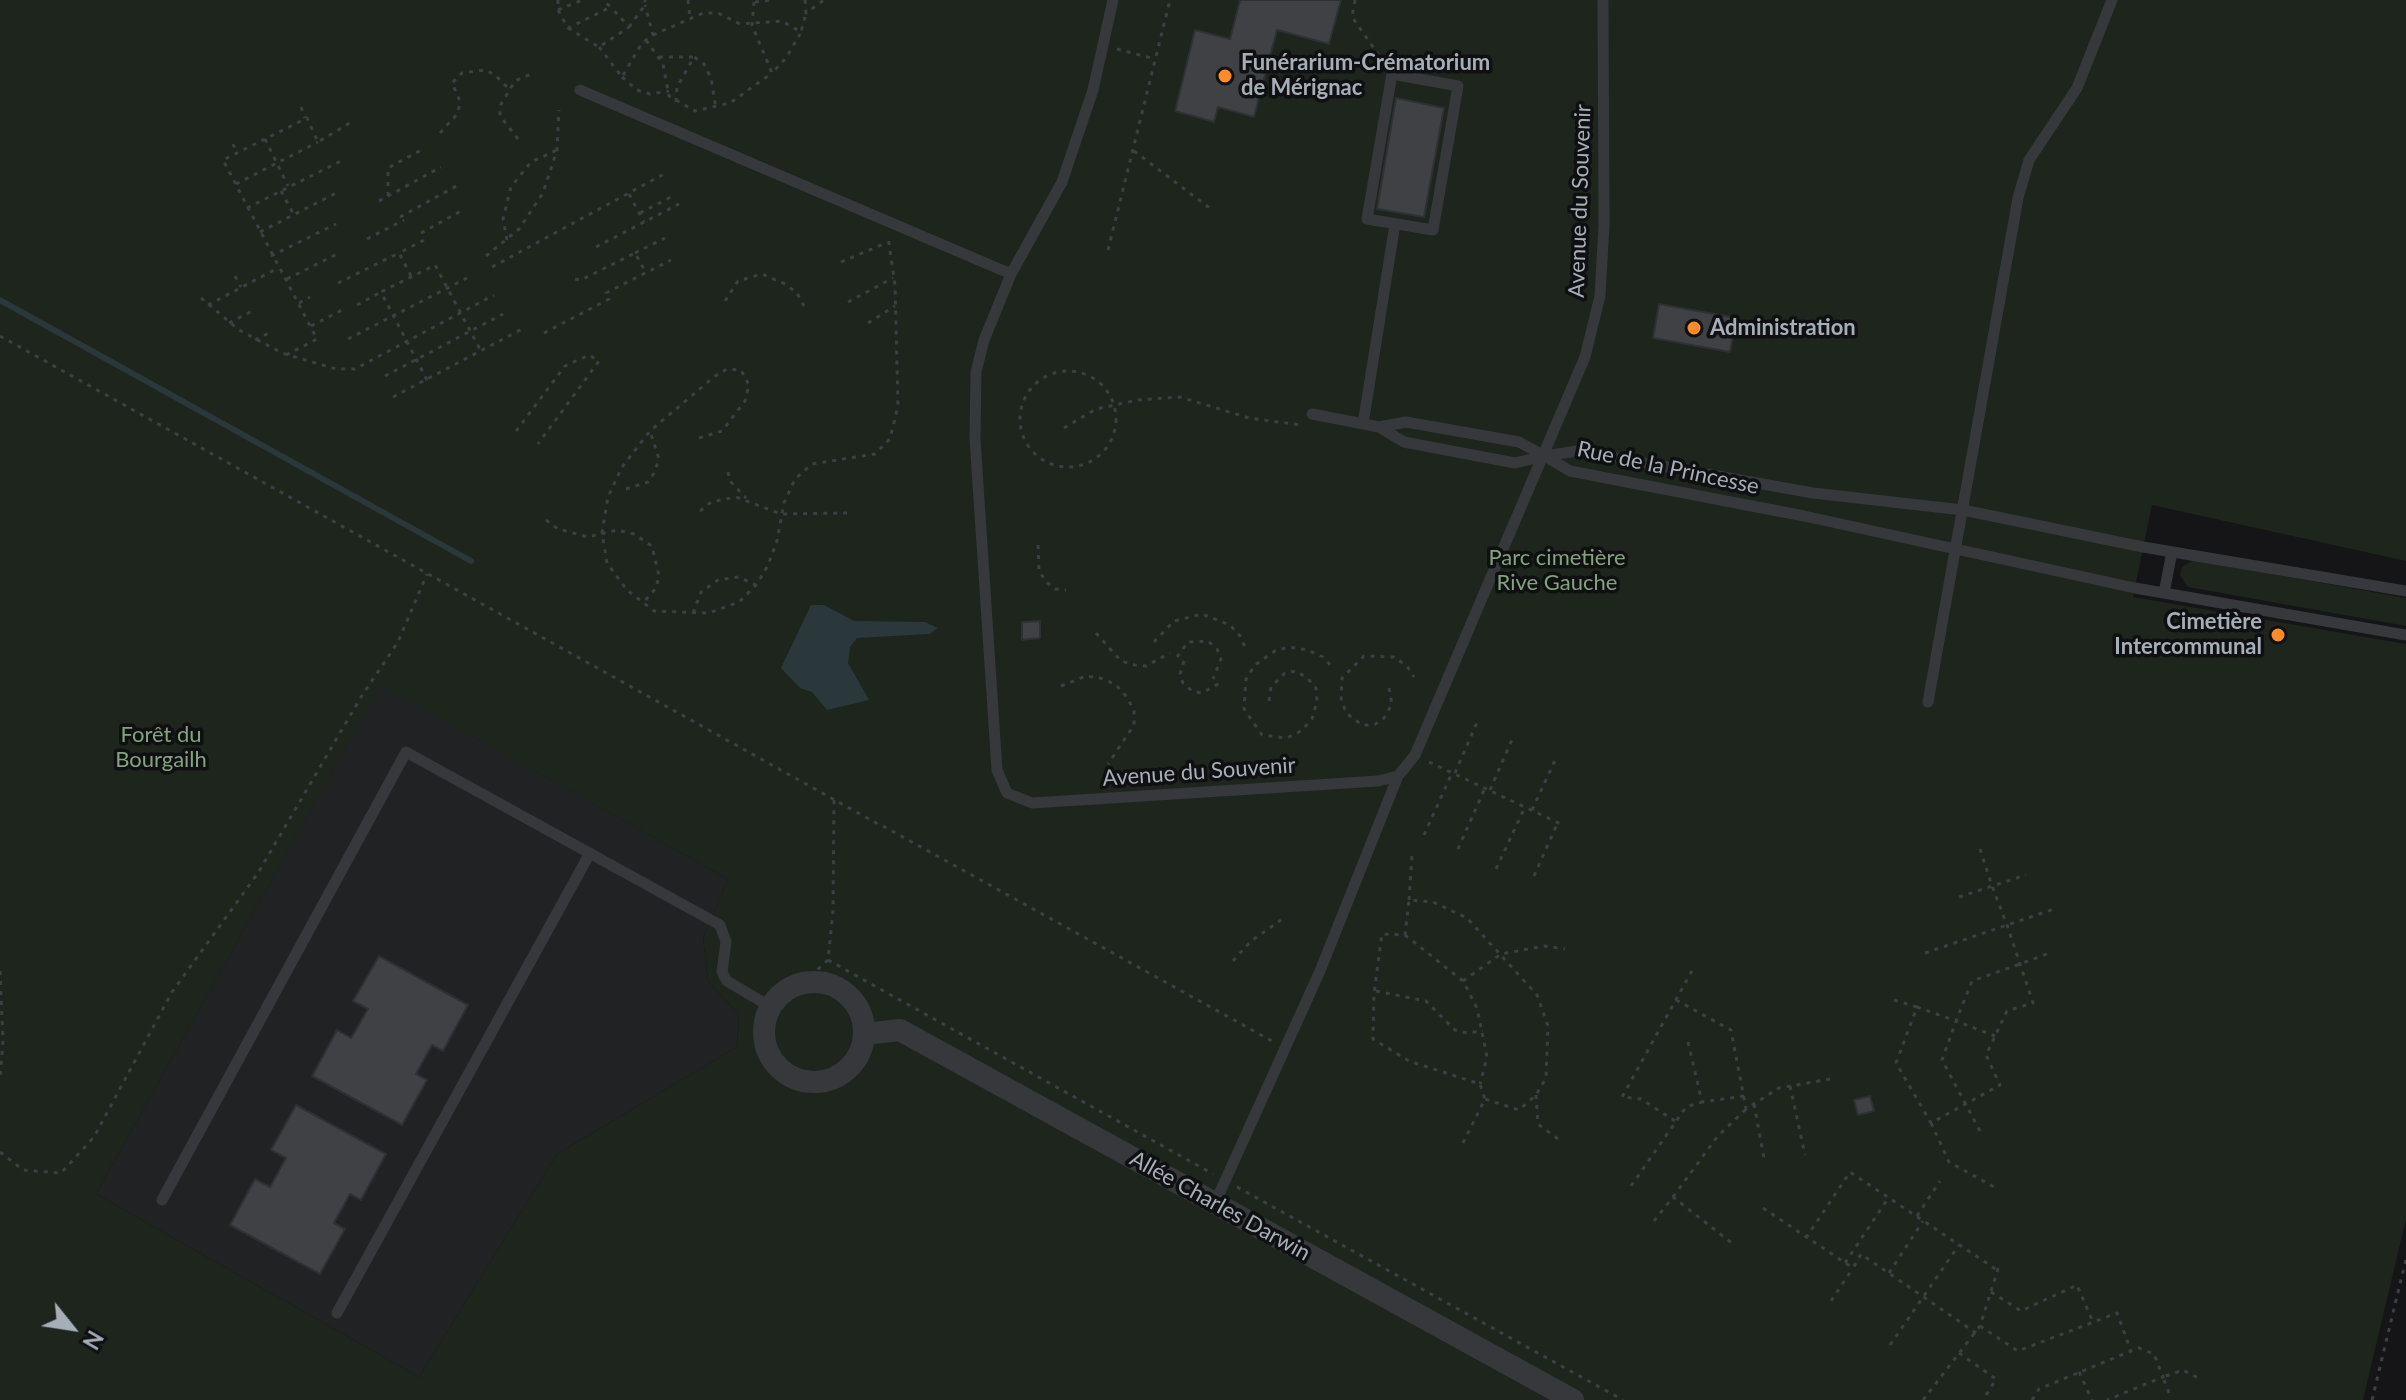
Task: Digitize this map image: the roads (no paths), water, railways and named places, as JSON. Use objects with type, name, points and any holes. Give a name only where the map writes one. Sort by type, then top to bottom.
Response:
[{"type":"street","points":[[821,982],[838,988],[858,1008],[864,1034],[855,1059],[837,1077],[811,1082],[795,1078],[779,1068],[769,1054],[764,1035],[771,1007],[787,990],[803,983],[821,982]]},
{"type":"street","name":"Allée Charles Darwin","points":[[864,1034],[900,1030],[1573,1400]]},
{"type":"lane","name":"Avenue du Souvenir","points":[[1113,0],[1093,90],[1062,182],[1011,274],[984,340],[976,372],[975,439],[997,770],[1007,793],[1032,803],[1378,781],[1398,776],[1415,755],[1585,357],[1600,296],[1604,225],[1603,0]]},
{"type":"lane","points":[[1928,702],[2025,173],[2049,125],[2077,88],[2112,0]]},
{"type":"lane","points":[[1392,74],[1458,86],[1433,230],[1395,224],[1367,219],[1392,74]]},
{"type":"lane","points":[[580,90],[893,221],[1011,274]]},
{"type":"lane","points":[[1363,424],[1395,224]]},
{"type":"lane","points":[[1312,414],[1379,427],[1404,442],[1515,463],[1545,456]]},
{"type":"lane","points":[[1379,427],[1406,422],[1519,442],[1545,456]]},
{"type":"lane","name":"Rue de la Princesse","points":[[1545,456],[1577,451],[1813,493],[1963,510],[2172,552],[2406,591]]},
{"type":"lane","name":"Rue de la Princesse","points":[[1545,456],[1570,471],[1804,516],[1956,551],[2164,593],[2406,635]]},
{"type":"lane","points":[[2164,593],[2172,552]]},
{"type":"lane","points":[[162,1200],[406,752],[720,925],[726,942],[722,972],[727,981],[771,1007]]},
{"type":"lane","points":[[1215,1203],[1286,1048],[1398,776]]},
{"type":"lane","points":[[337,1313],[590,853]]},
{"type":"waterway","points":[[0,300],[471,561]]},
{"type":"place","name":"Funérarium-Crématorium de Mérignac","points":[[1225,76]]},
{"type":"place","name":"Administration","points":[[1694,328]]},
{"type":"place","name":"Cimetière Intercommunal","points":[[2278,635]]},
{"type":"park label","name":"Parc cimetière Rive Gauche","points":[[1557,570]]},
{"type":"park label","name":"Forêt du Bourgailh","points":[[161,748]]}]
